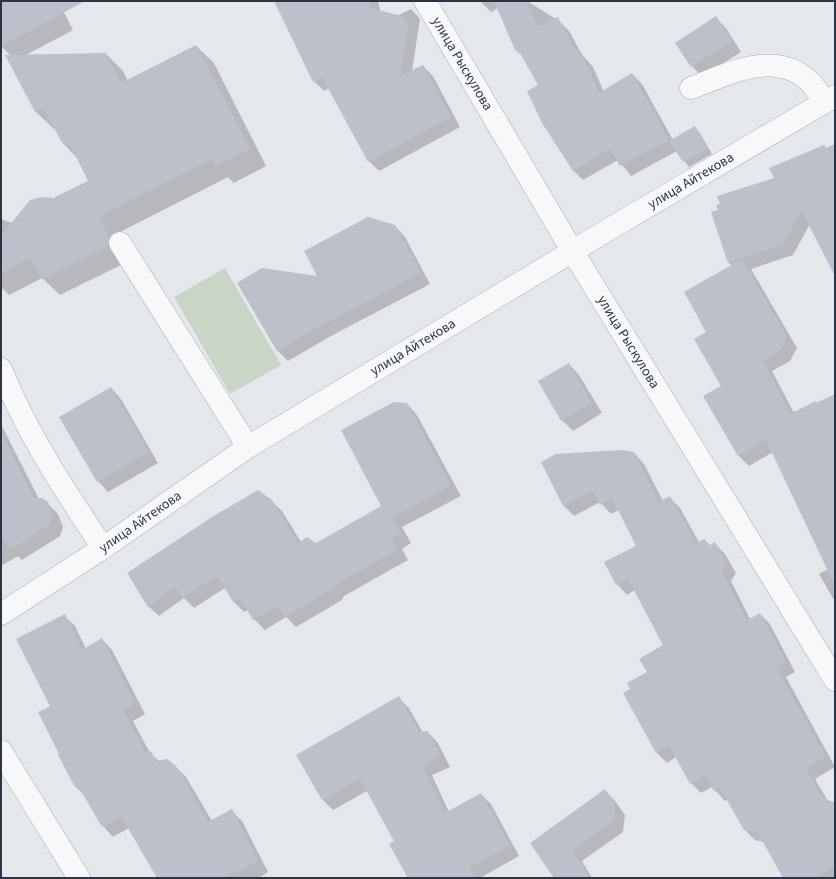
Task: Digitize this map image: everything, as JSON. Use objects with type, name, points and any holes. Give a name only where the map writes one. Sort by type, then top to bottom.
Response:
[{"type":"street","name":"улица Рыскулова","points":[[425,1],[573,252],[835,680]]},
{"type":"street","points":[[691,88],[727,74],[764,64],[789,67],[830,99]]},
{"type":"street","name":"улица Айтекова","points":[[1,614],[103,548],[248,447],[830,99]]},
{"type":"street","points":[[120,243],[248,447]]},
{"type":"street","points":[[1,369],[14,401],[31,434],[103,548]]},
{"type":"street","points":[[1,751],[79,878]]},
{"type":"green space","points":[[225,268],[281,365],[230,394],[174,297]]},
{"type":"building","points":[[1,1],[85,1],[1,46]]},
{"type":"building","points":[[274,1],[371,1],[370,8],[402,16],[408,26],[400,76],[423,65],[451,117],[368,162],[322,77],[313,82]]},
{"type":"building","points":[[494,1],[526,1],[538,27],[558,17],[574,48],[577,48],[580,57],[583,56],[599,93],[632,73],[669,140],[620,166],[610,149],[573,171],[542,123],[527,91],[538,85],[521,55],[515,50]]},
{"type":"building","points":[[716,16],[732,41],[691,67],[675,43]]},
{"type":"building","points":[[196,45],[250,149],[216,166],[212,159],[99,216],[109,237],[108,246],[42,279],[31,257],[1,273],[1,236],[30,200],[42,197],[53,198],[88,181],[71,146],[62,143],[44,108],[35,112],[5,55],[106,53],[121,83]]},
{"type":"building","points":[[695,126],[708,148],[683,162],[669,141]]},
{"type":"building","points":[[835,144],[835,276],[801,210],[783,245],[728,263],[711,212],[718,210],[716,205],[720,204],[717,196],[774,178],[769,168],[824,145],[826,148]]},
{"type":"building","points":[[368,217],[395,225],[421,273],[320,326],[277,351],[237,283],[262,268],[317,276],[304,251]]},
{"type":"building","points":[[742,259],[787,337],[780,351],[763,360],[790,414],[816,401],[817,403],[835,394],[835,586],[766,440],[738,456],[703,396],[721,386],[694,339],[706,332],[684,292]]},
{"type":"building","points":[[569,363],[592,403],[561,421],[538,381]]},
{"type":"building","points":[[111,387],[149,452],[97,482],[59,417]]},
{"type":"building","points":[[394,402],[407,403],[451,486],[392,517],[401,533],[392,538],[398,549],[334,586],[332,589],[285,617],[278,606],[253,620],[240,598],[233,602],[217,576],[183,598],[175,586],[148,607],[127,573],[212,517],[258,490],[272,500],[298,543],[307,537],[316,543],[381,506],[341,430]]},
{"type":"building","points":[[1,432],[34,498],[42,498],[48,502],[53,516],[49,525],[10,550],[1,536]]},
{"type":"building","points":[[622,450],[634,452],[659,502],[670,496],[696,543],[704,539],[710,545],[715,542],[726,562],[721,570],[747,620],[760,613],[786,662],[776,667],[826,757],[806,768],[822,797],[835,803],[835,866],[814,878],[783,878],[758,833],[744,830],[720,788],[714,791],[705,775],[690,784],[669,745],[656,753],[623,693],[630,689],[627,683],[647,672],[639,659],[663,645],[628,579],[616,585],[604,562],[636,546],[612,498],[600,505],[593,491],[563,506],[541,462],[556,454]]},
{"type":"building","points":[[65,614],[82,650],[102,638],[135,704],[123,710],[146,754],[151,751],[156,761],[167,759],[176,766],[208,822],[232,809],[258,861],[226,878],[157,878],[121,816],[102,827],[78,786],[75,787],[38,712],[50,706],[16,639]]},
{"type":"building","points":[[399,696],[419,732],[428,731],[440,756],[422,765],[445,813],[481,793],[510,845],[469,868],[475,878],[408,878],[389,844],[394,841],[360,779],[322,800],[296,755]]},
{"type":"building","points":[[605,789],[615,804],[613,821],[572,851],[591,878],[554,878],[530,843]]}]
